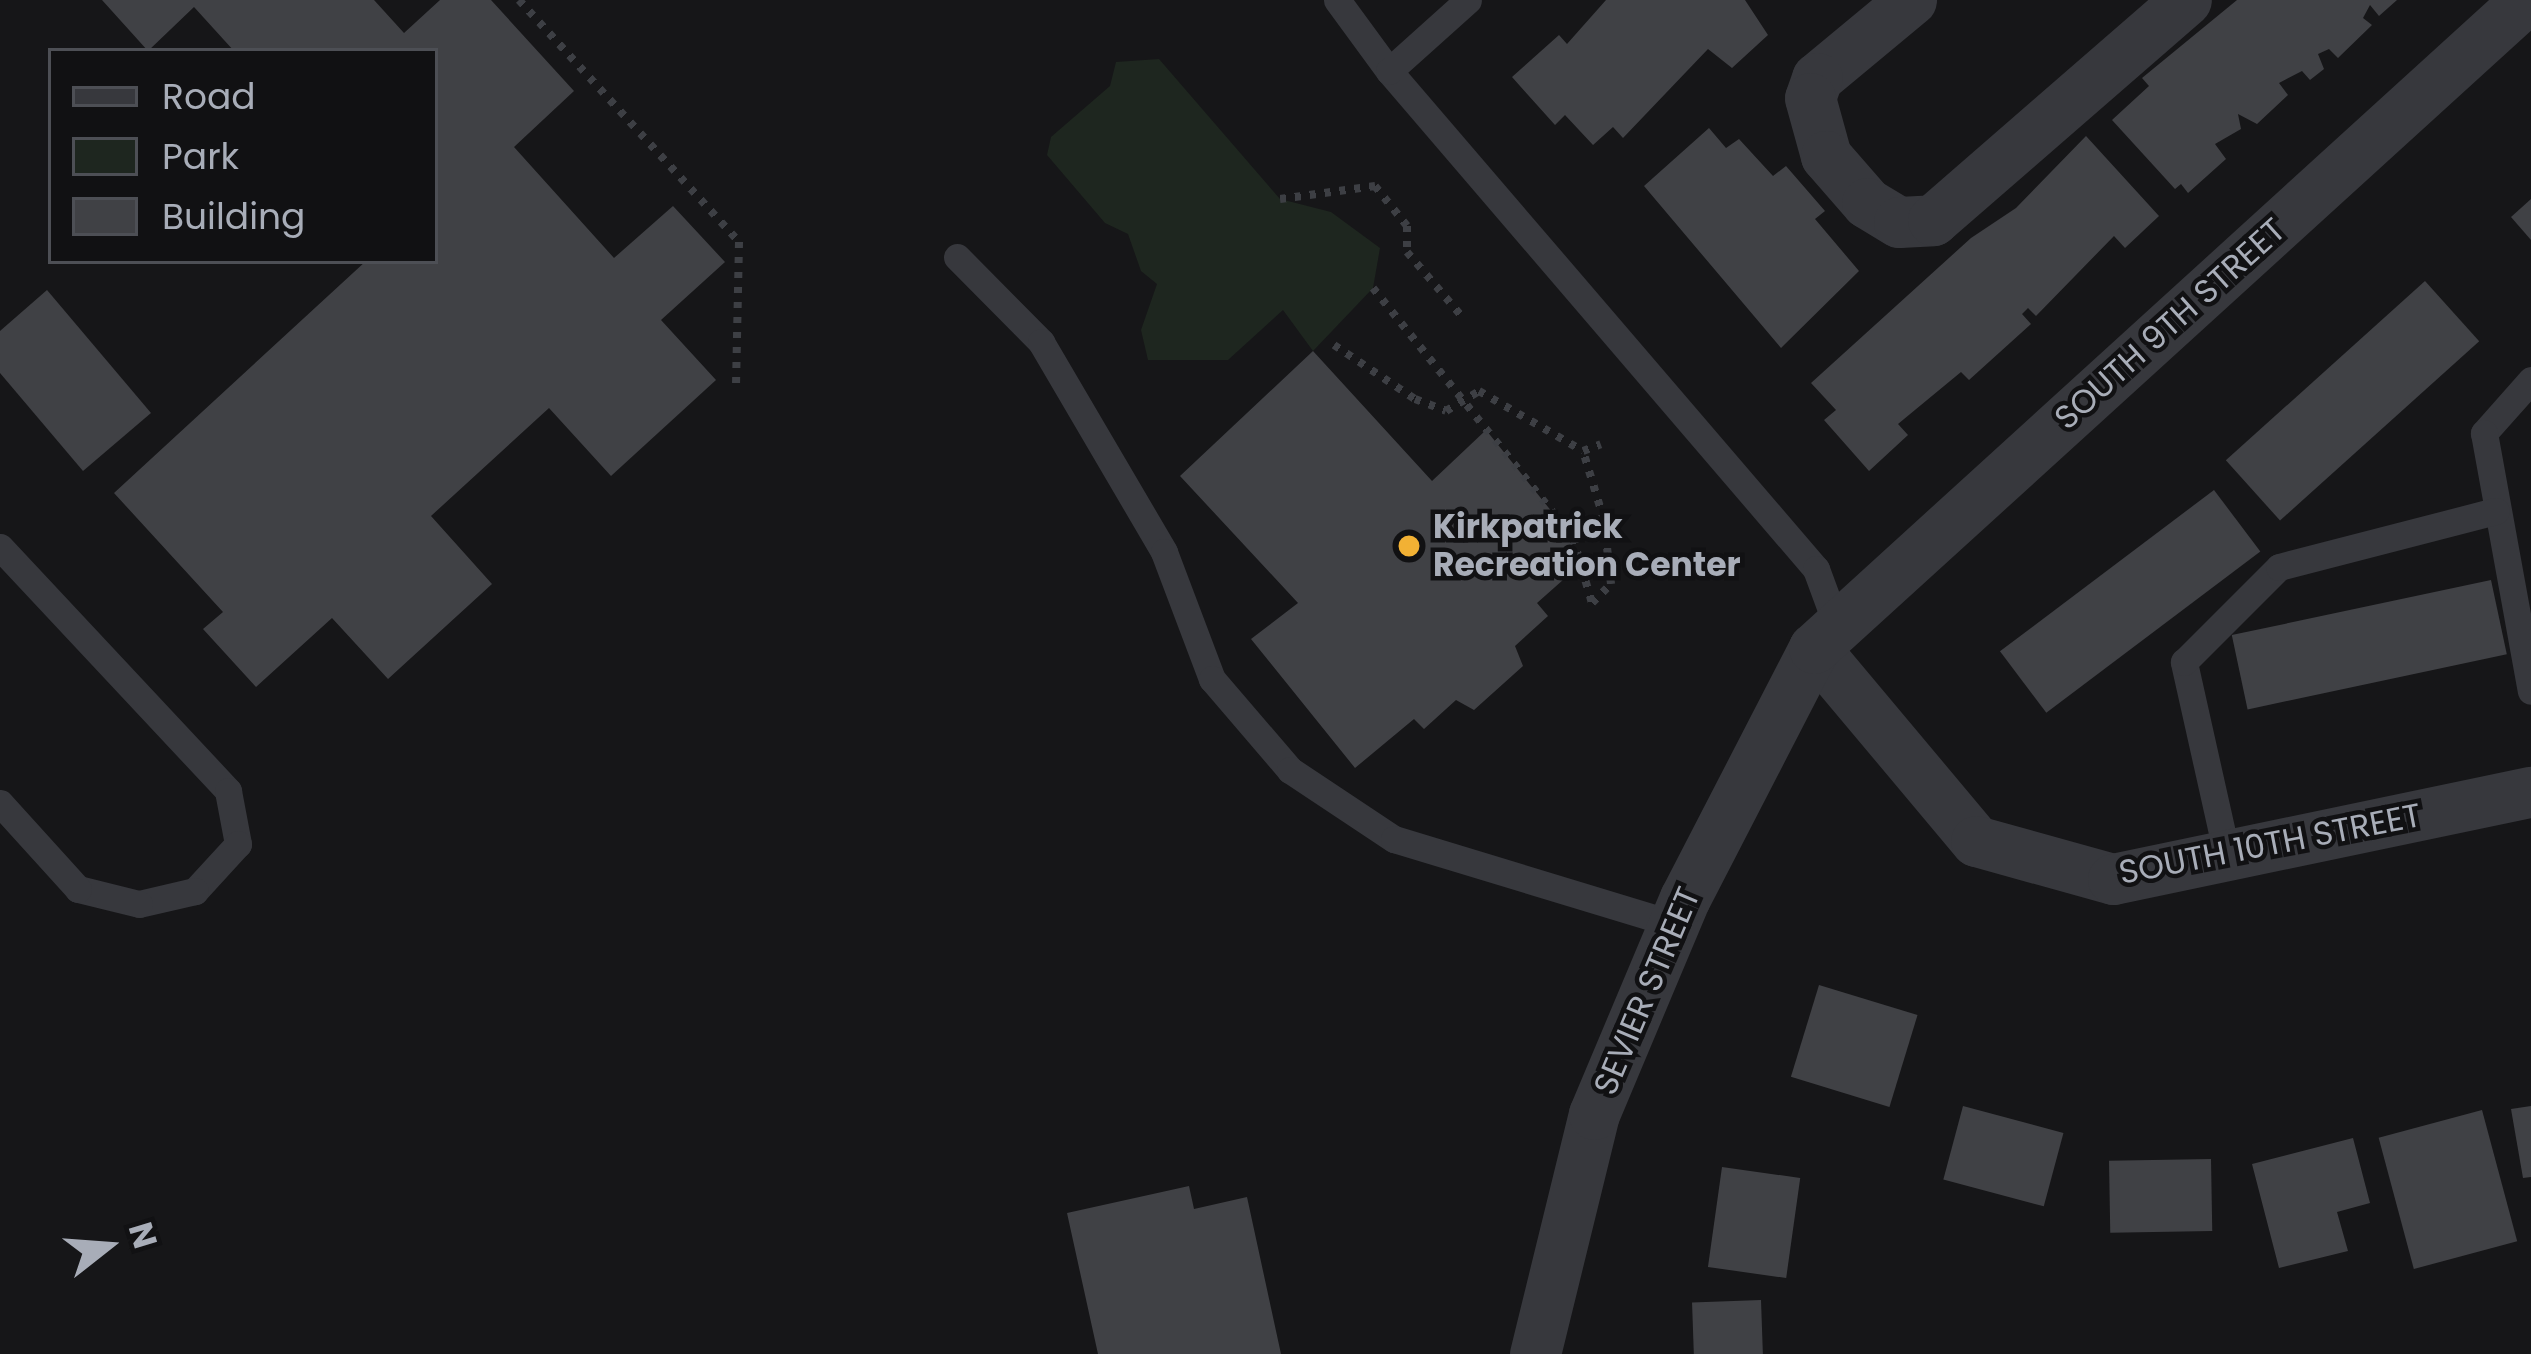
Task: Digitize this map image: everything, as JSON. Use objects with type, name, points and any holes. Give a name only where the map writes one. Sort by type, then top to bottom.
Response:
[{"type":"street","points":[[1912,0],[1817,78],[1810,98],[1810,121],[1826,156],[1867,203],[1899,222],[1933,220],[2186,0]]},
{"type":"street","name":"SOUTH 9TH STREET","points":[[1826,637],[2526,0]]},
{"type":"street","name":"SOUTH 10TH STREET","points":[[1826,637],[1976,841],[2113,880],[2531,792]]},
{"type":"street","name":"SEVIER STREET","points":[[1535,1354],[1594,1114],[1675,924],[1826,637]]},
{"type":"lane","points":[[1337,0],[1389,71],[1816,568],[1826,637]]},
{"type":"lane","points":[[1389,71],[1468,0]]},
{"type":"lane","points":[[957,256],[1041,342],[1164,552],[1212,679],[1290,770],[1394,839],[1675,924]]},
{"type":"lane","points":[[2531,380],[2484,433],[2531,691]]},
{"type":"lane","points":[[2228,855],[2184,662],[2279,567],[2496,511]]},
{"type":"lane","points":[[0,547],[228,791],[238,844],[195,891],[140,904],[78,889],[0,803]]},
{"type":"path","points":[[518,0],[739,242],[736,389]]},
{"type":"path","points":[[1280,199],[1375,186],[1407,226],[1407,252],[1464,319]]},
{"type":"path","points":[[1334,345],[1414,399],[1446,411],[1465,403],[1479,391],[1508,402],[1582,451],[1604,520],[1611,584],[1592,603],[1573,538],[1465,403],[1373,289]]},
{"type":"path","points":[[1582,451],[1601,444]]},
{"type":"green space","points":[[1159,59],[1280,199],[1331,212],[1380,248],[1373,288],[1313,351],[1283,310],[1228,360],[1148,360],[1141,330],[1157,284],[1141,271],[1128,234],[1105,223],[1047,155],[1051,137],[1110,86],[1116,62]]},
{"type":"building","points":[[102,0],[374,0],[404,33],[440,0],[491,0],[574,91],[514,147],[614,258],[673,206],[725,262],[661,320],[716,380],[611,476],[549,408],[431,516],[492,584],[388,679],[332,618],[256,687],[203,629],[223,612],[114,493],[363,264],[438,264],[438,48],[231,48],[194,7],[151,48],[145,48]]},
{"type":"building","points":[[1606,0],[1745,0],[1768,35],[1732,68],[1708,49],[1623,138],[1613,127],[1593,145],[1565,115],[1555,125],[1512,77],[1559,35],[1567,44]]},
{"type":"building","points":[[2237,0],[2397,0],[2379,16],[2370,5],[2363,18],[2372,25],[2338,58],[2329,49],[2318,54],[2324,69],[2310,80],[2302,71],[2279,83],[2288,95],[2257,124],[2238,114],[2241,129],[2215,144],[2226,159],[2188,193],[2181,184],[2175,189],[2112,120],[2149,86],[2142,78]]},
{"type":"building","points":[[1709,128],[1726,148],[1739,139],[1773,176],[1786,166],[1825,211],[1815,219],[1859,271],[1781,348],[1644,186]]},
{"type":"building","points":[[2086,136],[2159,216],[2125,248],[2114,236],[2036,316],[2028,308],[2022,314],[2031,324],[1969,380],[1961,372],[1898,424],[1908,435],[1869,471],[1824,420],[1836,410],[1811,383],[1971,238],[2016,208]]},
{"type":"building","points":[[2531,199],[2531,240],[2511,217]]},
{"type":"building","points":[[2425,281],[2479,341],[2280,521],[2226,460]]},
{"type":"building","points":[[47,290],[151,413],[83,471],[0,373],[0,331]]},
{"type":"building","name":"Kirkpatrick Recreation Center","points":[[1313,351],[1432,481],[1486,430],[1565,528],[1581,564],[1537,603],[1548,616],[1515,646],[1523,666],[1474,710],[1456,700],[1424,729],[1414,719],[1355,768],[1251,639],[1298,603],[1180,476]]},
{"type":"building","points":[[2214,490],[2260,551],[2046,713],[2000,651]]},
{"type":"building","points":[[2491,580],[2507,654],[2248,709],[2232,635]]},
{"type":"building","points":[[1819,985],[1917,1015],[1889,1107],[1791,1077]]},
{"type":"building","points":[[1963,1106],[2063,1133],[2044,1206],[1943,1179]]},
{"type":"building","points":[[2531,1106],[2531,1177],[2523,1178],[2511,1109]]},
{"type":"building","points":[[2482,1110],[2517,1241],[2414,1269],[2379,1138]]},
{"type":"building","points":[[2353,1138],[2370,1203],[2337,1212],[2348,1251],[2279,1268],[2252,1164]]},
{"type":"building","points":[[2211,1159],[2212,1231],[2110,1233],[2109,1161]]},
{"type":"building","points":[[1722,1167],[1800,1178],[1786,1278],[1708,1267]]},
{"type":"building","points":[[1189,1186],[1194,1209],[1247,1197],[1281,1354],[1098,1354],[1067,1213]]},
{"type":"building","points":[[1761,1300],[1763,1354],[1694,1354],[1692,1302]]},
{"type":"place","name":"Kirkpatrick Recreation Center","points":[[1409,546]]}]
